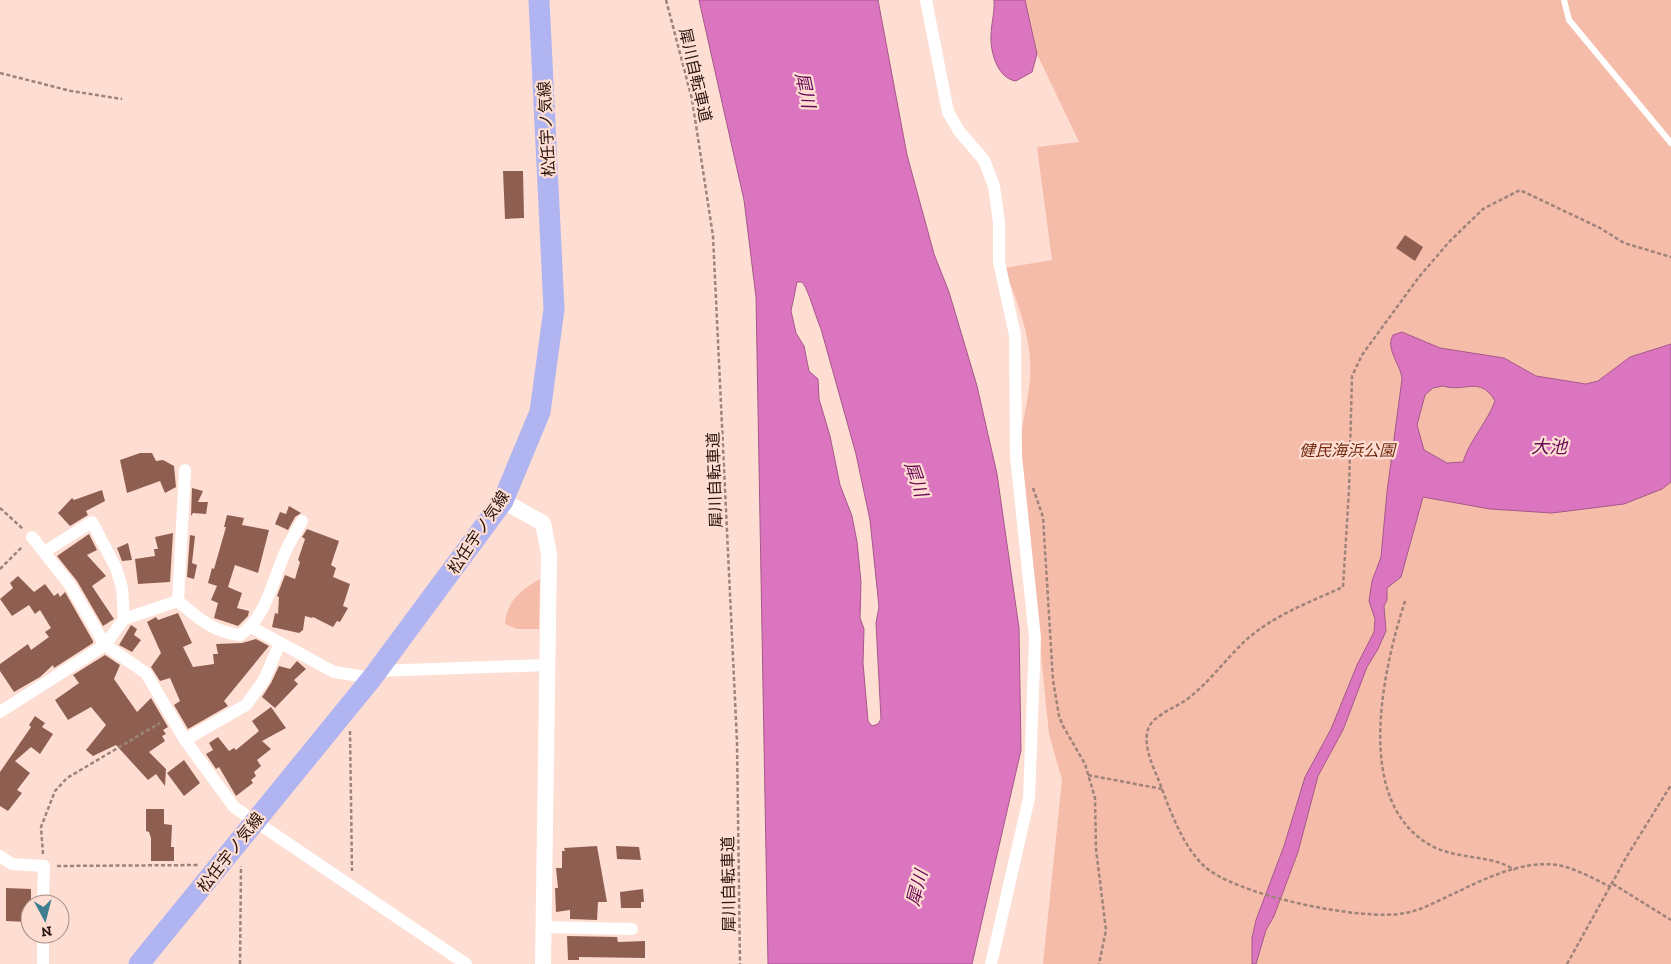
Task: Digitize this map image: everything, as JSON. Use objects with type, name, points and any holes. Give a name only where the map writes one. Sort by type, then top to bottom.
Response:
[{"type":"main road","name":"松任宇ノ気線","points":[[138,964],[374,675],[503,500],[540,412],[554,309],[540,0]]},
{"type":"street","points":[[926,0],[948,112],[959,131],[984,160],[994,186],[999,223],[999,262],[1015,335],[1016,456],[1035,638],[1030,798],[991,964]]},
{"type":"street","points":[[178,601],[185,470]]},
{"type":"street","points":[[503,500],[543,523],[549,554],[543,964]]},
{"type":"street","points":[[178,601],[204,624],[224,633],[240,635],[251,627],[263,608],[285,553],[302,521]]},
{"type":"street","points":[[44,552],[92,522],[116,568],[122,588],[124,619]]},
{"type":"street","points":[[32,537],[70,585],[105,645],[146,673],[185,740],[234,807],[466,964]]},
{"type":"street","points":[[0,712],[105,645],[124,619],[178,601]]},
{"type":"street","points":[[251,627],[334,672],[374,675],[547,665]]},
{"type":"street","points":[[185,740],[246,705],[264,680],[280,643]]},
{"type":"street","points":[[0,856],[12,864],[44,866],[43,894]]},
{"type":"street","points":[[543,927],[632,929]]},
{"type":"street","points":[[43,944],[43,964]]},
{"type":"lane","points":[[1564,0],[1569,20],[1671,143]]},
{"type":"path","name":"犀川自転車道","points":[[666,0],[692,99],[713,236],[737,742],[740,964]]},
{"type":"path","points":[[0,73],[72,91],[122,99]]},
{"type":"path","points":[[1671,257],[1624,243],[1600,228],[1520,190],[1482,209],[1418,277],[1362,355],[1352,376],[1349,490],[1343,587],[1292,610],[1246,640],[1192,696],[1156,718],[1150,725],[1147,742],[1149,758],[1179,830],[1203,865],[1227,881],[1256,891],[1286,900],[1376,915],[1404,914],[1515,870],[1546,864],[1561,866],[1612,886],[1671,920]]},
{"type":"path","points":[[1031,483],[1038,497],[1043,517],[1053,680],[1059,716],[1085,764],[1095,798],[1096,849],[1106,930],[1099,964]]},
{"type":"path","points":[[0,508],[32,537],[0,569]]},
{"type":"path","points":[[1405,601],[1390,661],[1382,715],[1381,755],[1388,796],[1394,808],[1412,832],[1432,846],[1454,854],[1505,863],[1515,870]]},
{"type":"path","points":[[349,706],[352,887]]},
{"type":"path","points":[[171,716],[108,755],[80,768],[55,791],[41,827],[44,866],[220,865]]},
{"type":"path","points":[[1088,775],[1162,789]]},
{"type":"path","points":[[1567,964],[1627,856],[1671,784]]},
{"type":"path","points":[[235,847],[241,861],[240,964]]},
{"type":"green space","name":"健民海浜公園","points":[[1025,0],[1671,0],[1671,964],[1043,964],[1062,780],[1049,734],[1020,448],[1030,380],[1029,351],[1023,322],[1004,268],[1052,260],[1037,147],[1079,142],[1037,54]]},
{"type":"green space","points":[[540,579],[539,629],[517,629],[505,624],[508,610],[516,597]]},
{"type":"water","name":"犀川","points":[[699,0],[878,0],[907,155],[934,254],[949,292],[977,386],[997,474],[1019,628],[1021,750],[972,964],[768,964],[756,297],[744,200]],"holes":[[[797,282],[802,282],[807,290],[821,329],[856,454],[870,520],[879,607],[876,623],[881,719],[878,724],[872,726],[868,721],[863,663],[864,629],[860,618],[861,582],[852,516],[840,485],[830,436],[819,399],[818,379],[809,371],[804,346],[796,333],[791,311]]]},
{"type":"water","points":[[994,0],[1025,0],[1037,54],[1032,72],[1016,81],[1004,75],[1000,70],[992,50],[991,36]]},
{"type":"water","name":"大池","points":[[1402,332],[1440,348],[1504,358],[1536,376],[1586,384],[1598,381],[1630,357],[1671,344],[1671,482],[1662,489],[1624,504],[1552,513],[1490,509],[1423,497],[1401,577],[1387,588],[1387,600],[1384,606],[1386,631],[1367,667],[1343,730],[1318,776],[1298,852],[1274,916],[1266,930],[1256,964],[1252,964],[1252,938],[1256,920],[1284,846],[1305,777],[1331,729],[1357,665],[1374,632],[1375,619],[1369,601],[1372,581],[1381,557],[1387,492],[1402,379],[1392,351],[1391,340],[1393,335]],"holes":[[[1443,386],[1451,388],[1478,387],[1489,393],[1495,401],[1463,462],[1447,463],[1424,450],[1417,425],[1425,395],[1433,388]]]},
{"type":"building","points":[[503,171],[523,171],[524,218],[505,219]]},
{"type":"building","points":[[1405,235],[1423,247],[1415,261],[1396,248]]},
{"type":"building","points":[[140,453],[152,453],[156,461],[163,460],[174,466],[176,487],[165,493],[160,481],[127,493],[120,460]]},
{"type":"building","points":[[192,488],[203,491],[198,502],[208,502],[206,514],[193,513],[191,516]]},
{"type":"building","points":[[102,490],[105,501],[86,511],[88,515],[70,526],[58,513],[72,498],[74,500]]},
{"type":"building","points":[[289,506],[301,513],[295,517],[288,530],[275,524],[280,512],[286,514]]},
{"type":"building","points":[[227,515],[244,518],[242,525],[269,530],[258,573],[235,565],[228,587],[242,593],[237,608],[249,611],[248,616],[238,626],[214,618],[218,603],[211,600],[217,586],[208,583],[226,527],[224,527]]},
{"type":"building","points":[[307,529],[339,541],[331,565],[336,568],[333,577],[350,584],[343,606],[348,608],[340,622],[337,621],[333,627],[313,617],[305,616],[303,630],[299,633],[272,627],[275,613],[278,614],[279,597],[277,596],[285,575],[295,579],[300,562],[298,560],[305,539],[302,537]]},
{"type":"building","points":[[173,533],[170,582],[138,584],[135,559],[155,556],[154,549],[158,549],[155,537]]},
{"type":"building","points":[[89,534],[97,550],[87,555],[106,576],[92,586],[114,619],[103,626],[77,581],[57,556]]},
{"type":"building","points":[[190,535],[195,536],[192,563],[197,565],[194,579],[187,577]]},
{"type":"building","points":[[128,543],[132,560],[122,561],[117,548]]},
{"type":"building","points":[[18,576],[34,592],[45,584],[54,596],[58,593],[60,597],[65,592],[93,643],[54,668],[53,665],[40,677],[14,692],[0,671],[0,664],[28,644],[31,650],[49,637],[45,632],[51,628],[40,610],[35,614],[29,605],[12,616],[0,599],[13,588],[10,583]]},
{"type":"building","points":[[178,613],[192,643],[183,647],[193,667],[214,664],[213,654],[218,654],[216,644],[242,643],[256,639],[269,646],[224,701],[228,706],[188,729],[174,705],[180,701],[170,678],[160,681],[151,667],[161,653],[147,622],[156,617],[158,620]]},
{"type":"building","points":[[131,625],[137,629],[134,635],[141,640],[132,652],[119,645]]},
{"type":"building","points":[[105,655],[120,665],[114,679],[137,712],[151,698],[168,727],[163,730],[166,734],[162,736],[165,741],[149,752],[166,769],[165,786],[156,774],[148,780],[116,745],[93,756],[86,750],[106,725],[91,707],[68,720],[55,700],[79,683],[73,675]]},
{"type":"building","points":[[297,661],[306,669],[294,680],[298,684],[275,708],[262,697],[279,666],[290,669]]},
{"type":"building","points":[[271,707],[286,728],[262,741],[271,749],[257,760],[261,766],[254,772],[256,776],[251,780],[253,783],[236,796],[219,767],[216,769],[206,754],[213,750],[209,743],[218,737],[229,751],[234,748],[236,750],[259,731],[252,721]]},
{"type":"building","points":[[35,716],[45,723],[42,727],[53,734],[40,754],[31,747],[15,761],[30,773],[17,790],[22,793],[8,811],[0,806],[0,772],[31,727],[29,725]]},
{"type":"building","points":[[184,760],[200,783],[184,796],[167,773]]},
{"type":"building","points":[[146,809],[164,809],[164,824],[172,825],[171,847],[174,847],[174,861],[151,861],[151,838],[149,832],[146,831]]},
{"type":"building","points":[[597,846],[607,902],[598,902],[597,920],[570,919],[570,910],[556,912],[555,888],[558,888],[556,868],[562,868],[562,851],[565,851],[564,848]]},
{"type":"building","points":[[616,846],[639,847],[641,860],[617,859]]},
{"type":"building","points":[[6,888],[31,889],[31,894],[20,894],[20,922],[6,921]]},
{"type":"building","points":[[643,889],[644,902],[641,902],[641,908],[621,908],[620,892]]},
{"type":"building","points":[[567,936],[617,937],[618,942],[645,941],[645,958],[579,957],[579,960],[568,960]]}]
